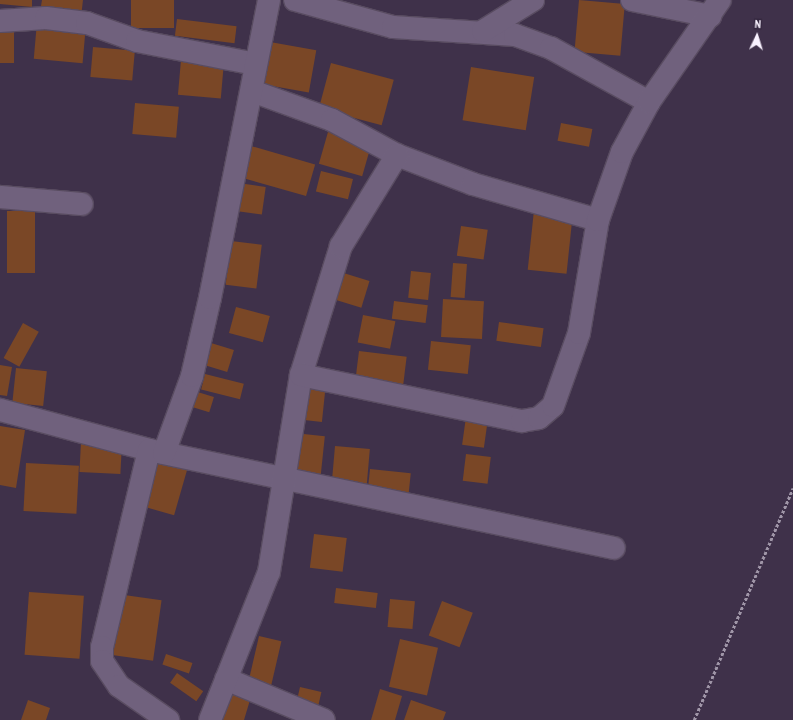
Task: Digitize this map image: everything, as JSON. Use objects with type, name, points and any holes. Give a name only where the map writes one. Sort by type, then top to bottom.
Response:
[{"type":"street","points":[[168,720],[119,686],[102,661],[102,647],[157,452],[192,376],[252,91],[255,64],[269,0]]},
{"type":"street","points":[[295,0],[393,27],[430,32],[483,31],[515,35],[551,48],[649,102]]},
{"type":"street","points":[[483,31],[533,0]]},
{"type":"street","points":[[301,374],[522,421],[539,418],[553,406],[568,370],[579,333],[598,220],[622,152],[649,102],[715,8],[632,0]]},
{"type":"street","points":[[0,21],[46,18],[87,23],[138,41],[255,64]]},
{"type":"street","points":[[252,91],[332,120],[397,155],[473,184],[598,220]]},
{"type":"street","points":[[210,720],[269,572],[301,374],[341,246],[397,155]]},
{"type":"street","points":[[0,197],[82,204]]},
{"type":"street","points":[[0,410],[157,452],[284,476],[434,513],[614,548]]},
{"type":"street","points":[[226,679],[324,720]]},
{"type":"path","points":[[694,720],[793,488]]},
{"type":"building","points":[[0,0],[32,0],[32,7],[0,4]]},
{"type":"building","points":[[42,0],[83,0],[81,17],[40,12]]},
{"type":"building","points":[[131,0],[174,0],[174,28],[131,28]]},
{"type":"building","points":[[579,0],[625,4],[620,56],[574,52]]},
{"type":"building","points":[[177,19],[237,26],[234,43],[175,36]]},
{"type":"building","points":[[37,22],[86,26],[83,63],[34,59]]},
{"type":"building","points":[[0,28],[14,28],[14,63],[0,63]]},
{"type":"building","points":[[270,42],[316,50],[309,93],[263,84]]},
{"type":"building","points":[[93,47],[135,51],[132,81],[90,77]]},
{"type":"building","points":[[181,60],[224,64],[221,99],[178,95]]},
{"type":"building","points":[[331,63],[394,80],[382,125],[319,108]]},
{"type":"building","points":[[471,67],[534,77],[526,130],[463,120]]},
{"type":"building","points":[[135,103],[179,107],[176,138],[132,134]]},
{"type":"building","points":[[561,123],[592,129],[589,147],[558,141]]},
{"type":"building","points":[[328,132],[371,144],[362,176],[319,164]]},
{"type":"building","points":[[244,144],[315,164],[306,196],[235,176]]},
{"type":"building","points":[[321,171],[353,179],[348,199],[316,191]]},
{"type":"building","points":[[238,183],[266,187],[262,215],[234,211]]},
{"type":"building","points":[[534,210],[573,214],[567,274],[528,270]]},
{"type":"building","points":[[7,211],[35,211],[35,273],[7,273]]},
{"type":"building","points":[[461,226],[488,230],[484,259],[457,256]]},
{"type":"building","points":[[231,241],[262,245],[256,288],[226,285]]},
{"type":"building","points":[[453,263],[467,264],[465,298],[451,297]]},
{"type":"building","points":[[337,271],[370,281],[361,308],[329,298]]},
{"type":"building","points":[[411,271],[431,273],[428,300],[408,298]]},
{"type":"building","points":[[443,299],[484,301],[482,339],[441,337]]},
{"type":"building","points":[[394,301],[428,305],[426,323],[392,319]]},
{"type":"building","points":[[236,307],[270,316],[263,342],[229,333]]},
{"type":"building","points":[[363,315],[395,321],[390,349],[358,342]]},
{"type":"building","points":[[499,322],[544,328],[541,347],[496,341]]},
{"type":"building","points":[[23,323],[39,332],[19,367],[4,358]]},
{"type":"building","points":[[431,341],[471,345],[468,374],[428,370]]},
{"type":"building","points":[[211,343],[234,350],[227,372],[204,365]]},
{"type":"building","points":[[359,351],[407,357],[403,386],[355,380]]},
{"type":"building","points":[[0,365],[12,367],[7,396],[0,395]]},
{"type":"building","points":[[16,368],[47,371],[43,406],[12,403]]},
{"type":"building","points":[[205,374],[244,384],[240,399],[201,390]]},
{"type":"building","points":[[306,382],[326,384],[322,422],[302,420]]},
{"type":"building","points":[[191,390],[214,397],[209,412],[186,405]]},
{"type":"building","points":[[466,417],[488,420],[484,448],[462,445]]},
{"type":"building","points":[[0,426],[25,430],[16,488],[0,485]]},
{"type":"building","points":[[294,433],[325,436],[321,476],[290,473]]},
{"type":"building","points":[[81,442],[122,444],[120,474],[79,472]]},
{"type":"building","points":[[335,446],[370,449],[367,487],[332,484]]},
{"type":"building","points":[[466,454],[491,457],[488,484],[463,481]]},
{"type":"building","points":[[152,458],[188,468],[174,515],[138,505]]},
{"type":"building","points":[[26,463],[79,466],[76,514],[23,511]]},
{"type":"building","points":[[370,469],[411,473],[409,492],[368,488]]},
{"type":"building","points":[[314,534],[347,538],[343,572],[310,568]]},
{"type":"building","points":[[336,588],[378,593],[376,608],[334,603]]},
{"type":"building","points":[[29,592],[84,596],[79,659],[25,655]]},
{"type":"building","points":[[117,594],[162,600],[153,661],[109,654]]},
{"type":"building","points":[[390,599],[415,601],[412,629],[388,627]]},
{"type":"building","points":[[442,601],[473,613],[460,647],[429,636]]},
{"type":"building","points":[[259,636],[281,641],[270,692],[247,687]]},
{"type":"building","points":[[400,639],[438,648],[427,696],[389,687]]},
{"type":"building","points":[[166,654],[192,663],[189,674],[162,664]]},
{"type":"building","points":[[177,673],[203,691],[196,701],[170,683]]},
{"type":"building","points":[[300,687],[321,692],[318,706],[297,701]]},
{"type":"building","points":[[380,689],[402,696],[395,720],[371,720]]},
{"type":"building","points":[[225,692],[250,700],[244,720],[215,720]]},
{"type":"building","points":[[28,700],[50,708],[46,720],[21,720]]},
{"type":"building","points":[[411,700],[446,712],[443,720],[404,720]]}]
